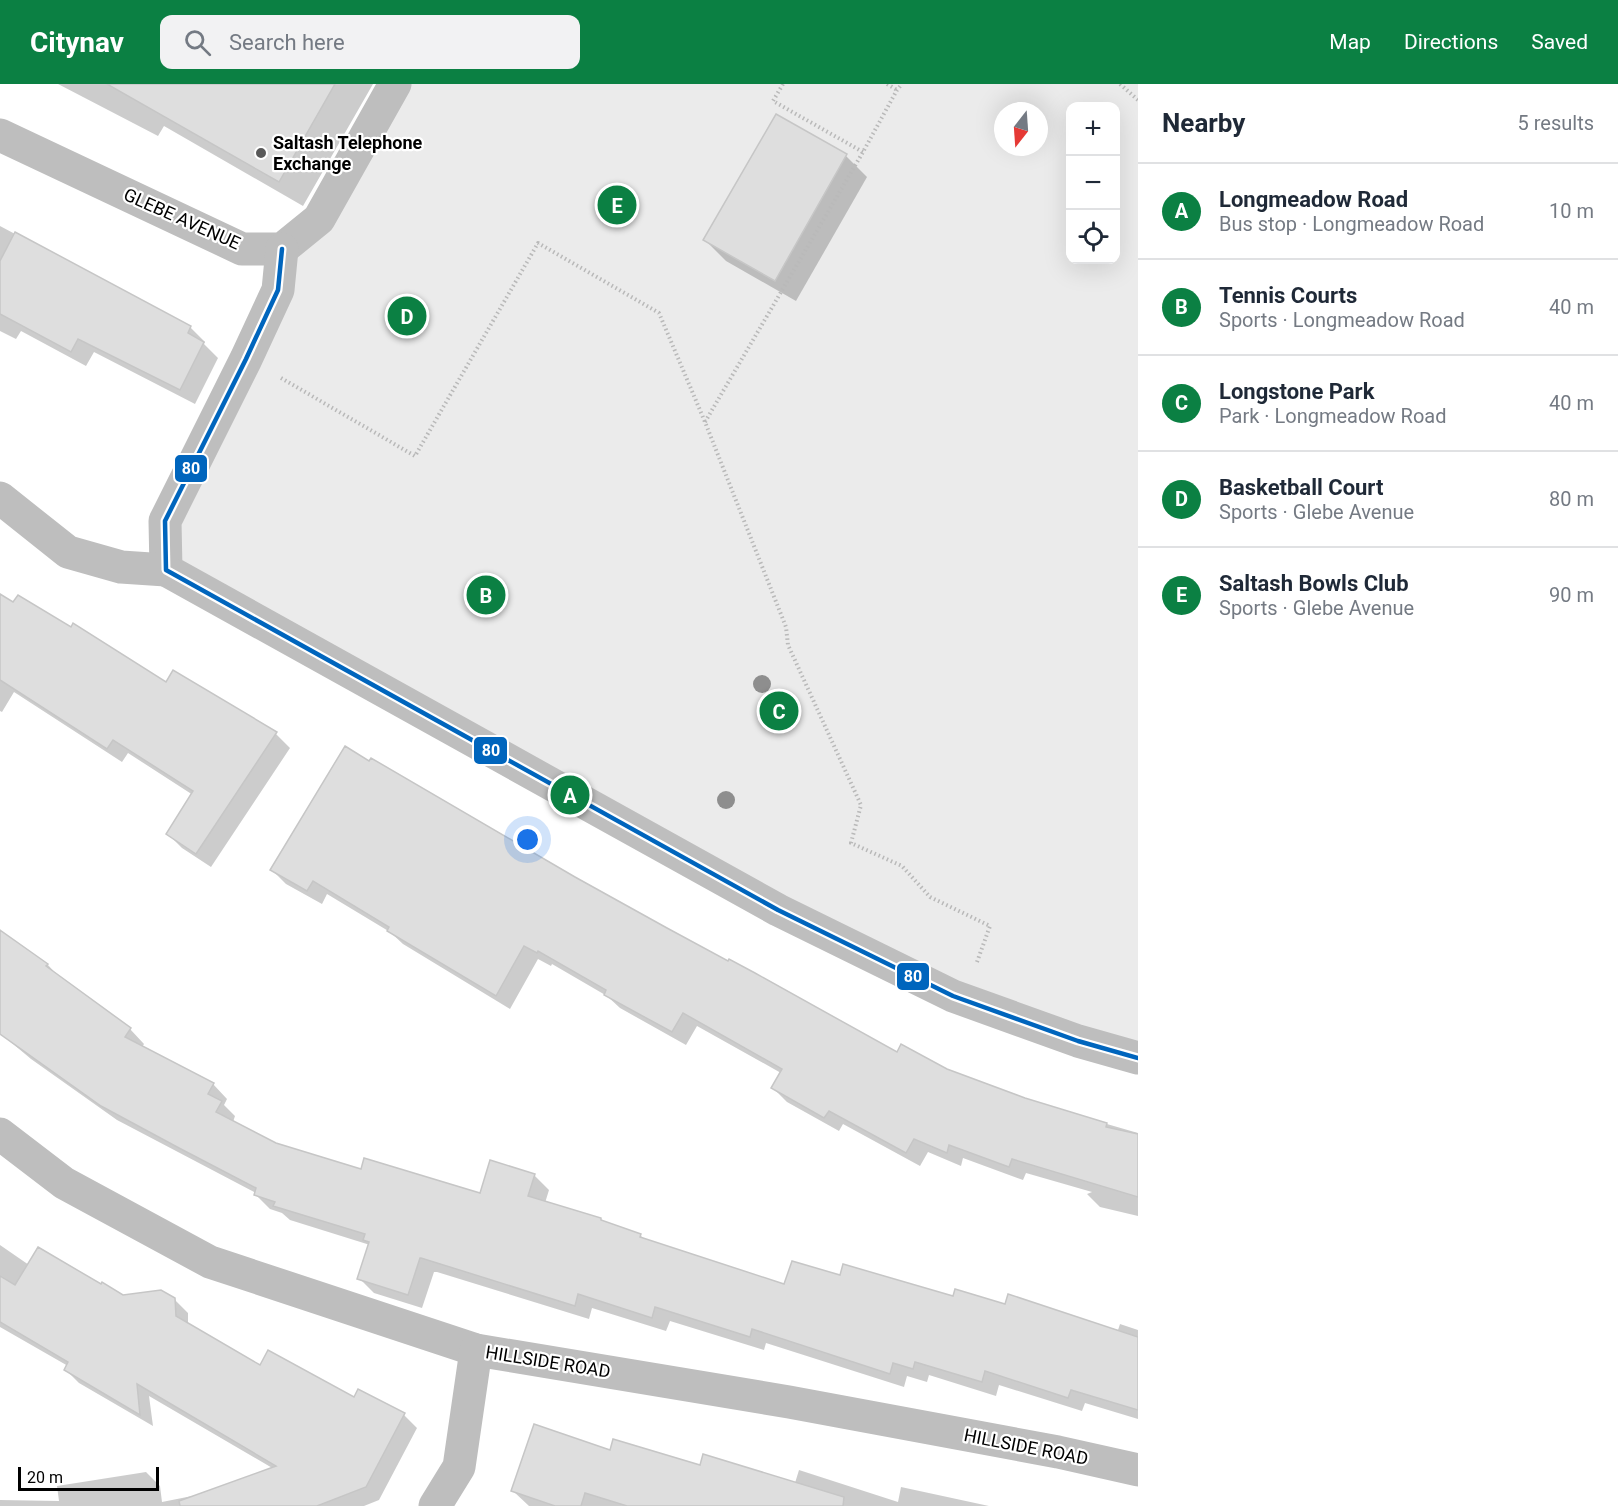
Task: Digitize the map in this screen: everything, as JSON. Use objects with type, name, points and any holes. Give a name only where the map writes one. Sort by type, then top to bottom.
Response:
[{"type":"street","points":[[166,570],[165,521],[278,290],[282,249],[319,219],[395,84]]},
{"type":"street","name":"GLEBE AVENUE","points":[[0,135],[242,249],[282,249]]},
{"type":"street","points":[[0,498],[68,552],[121,567],[166,570],[778,910],[954,996],[1078,1041],[1138,1058]]},
{"type":"street","name":"HILLSIDE ROAD","points":[[0,1134],[64,1183],[210,1262],[476,1350],[789,1402],[1058,1452],[1138,1470]]},
{"type":"street","points":[[435,1506],[459,1467],[476,1350]]},
{"type":"path","points":[[783,84],[774,101],[863,152]]},
{"type":"path","points":[[887,84],[897,90]]},
{"type":"path","points":[[705,422],[902,84]]},
{"type":"path","points":[[1120,84],[1138,100]]},
{"type":"path","points":[[246,359],[415,456],[538,243],[659,314],[705,422],[786,627],[788,645],[861,805],[851,843],[902,866],[930,897],[990,926]]},
{"type":"shaded area","points":[[395,84],[1138,84],[1138,1058],[963,1000],[166,570],[207,437],[278,290]]},
{"type":"building","name":"Saltash Telephone Exchange","points":[[107,84],[335,84],[279,182]]},
{"type":"building","points":[[776,114],[847,154],[775,281],[703,240]]},
{"type":"building","points":[[15,232],[191,326],[188,333],[204,342],[180,390],[78,339],[71,352],[0,314],[0,261]]},
{"type":"building","points":[[0,594],[13,602],[18,595],[71,627],[73,623],[166,682],[173,670],[277,732],[196,854],[166,834],[193,791],[113,740],[107,749],[0,680]]},
{"type":"building","points":[[345,746],[369,761],[371,758],[575,877],[897,1052],[901,1044],[947,1069],[1025,1098],[1107,1123],[1106,1127],[1138,1134],[1138,1197],[1012,1159],[1009,1167],[949,1145],[947,1153],[914,1139],[906,1153],[829,1111],[824,1118],[771,1088],[782,1069],[683,1013],[672,1032],[604,995],[606,990],[538,951],[537,953],[524,946],[496,996],[387,931],[389,927],[313,881],[307,891],[270,870]]},
{"type":"building","points":[[0,930],[131,1028],[125,1037],[214,1083],[208,1094],[222,1101],[216,1112],[276,1143],[361,1169],[364,1158],[480,1193],[490,1160],[535,1174],[528,1196],[601,1218],[601,1220],[641,1234],[640,1237],[784,1284],[792,1261],[840,1275],[843,1264],[953,1296],[955,1289],[1005,1304],[1008,1294],[1138,1337],[1138,1410],[1071,1390],[1068,1398],[985,1371],[982,1382],[915,1362],[913,1369],[893,1363],[890,1374],[752,1329],[750,1337],[655,1307],[652,1318],[578,1294],[575,1306],[421,1258],[408,1295],[357,1279],[369,1242],[363,1240],[365,1234],[273,1206],[275,1202],[254,1195],[256,1188],[101,1106],[0,1034]]},
{"type":"building","points":[[38,1247],[123,1295],[161,1290],[175,1298],[176,1316],[260,1365],[268,1350],[354,1397],[358,1389],[405,1413],[366,1487],[317,1506],[180,1506],[179,1501],[276,1466],[137,1384],[140,1415],[64,1370],[68,1362],[0,1322],[0,1276],[15,1285]]},
{"type":"building","points":[[534,1424],[610,1450],[613,1439],[700,1465],[703,1454],[844,1497],[843,1506],[627,1506],[585,1493],[581,1506],[555,1506],[511,1491]]},
{"type":"transit line","name":"80","points":[[282,249],[278,290],[165,521],[166,570],[778,910],[953,996],[1078,1041],[1138,1058]]},
{"type":"place","name":"Saltash Telephone Exchange","points":[[261,153]]},
{"type":"place","name":"Saltash Bowls Club","points":[[617,205]]},
{"type":"place","name":"Basketball Court","points":[[407,316]]},
{"type":"place","name":"Tennis Courts","points":[[486,595]]},
{"type":"place","name":"Longstone Park","points":[[779,711]]},
{"type":"place","name":"Longmeadow Road","points":[[570,795]]}]
